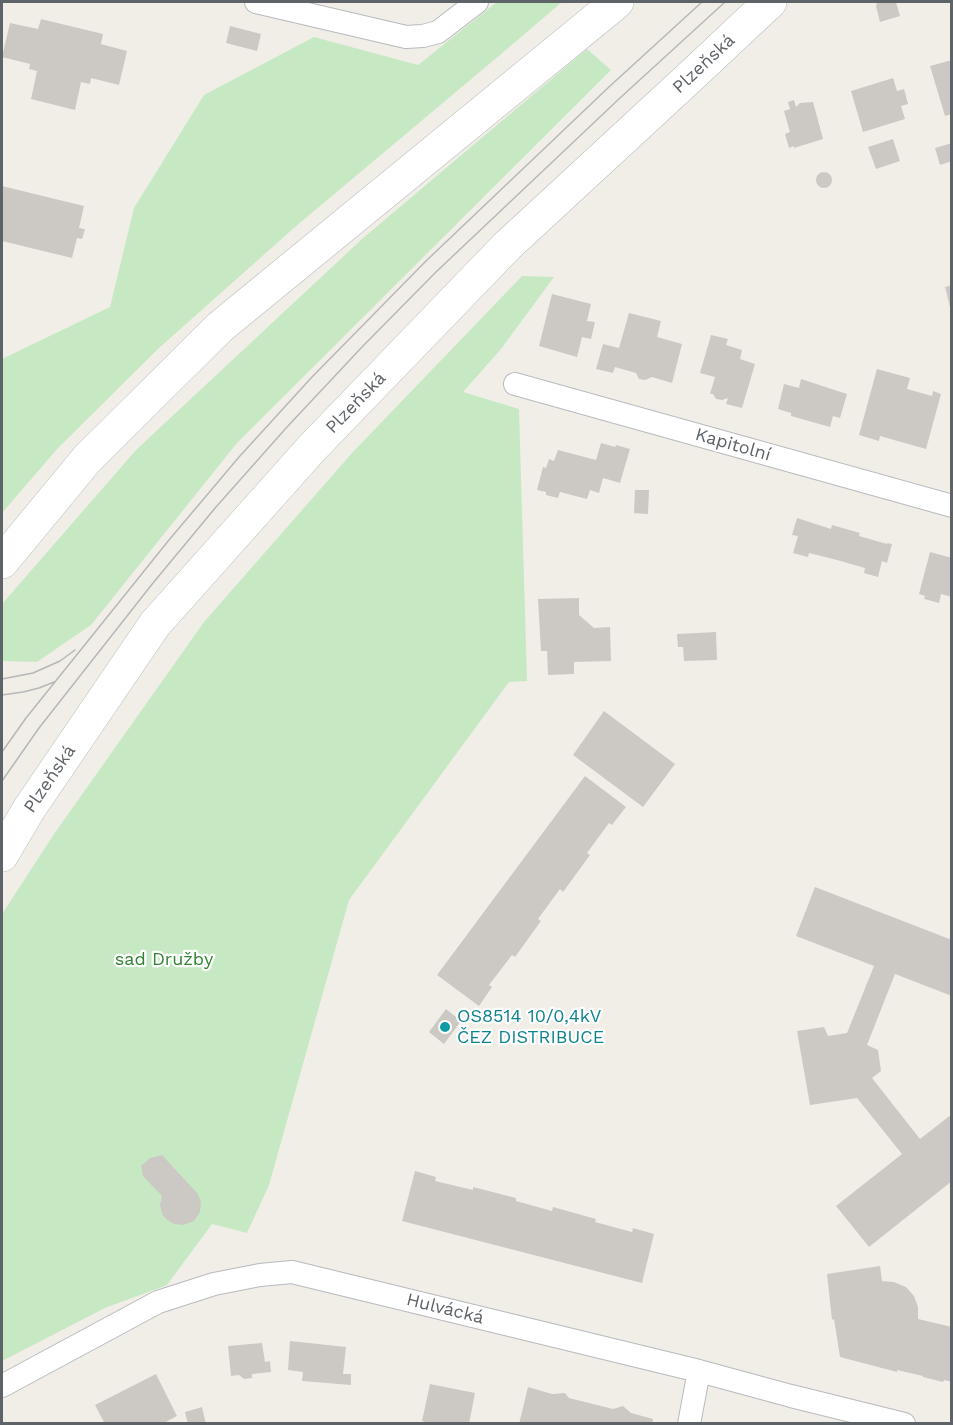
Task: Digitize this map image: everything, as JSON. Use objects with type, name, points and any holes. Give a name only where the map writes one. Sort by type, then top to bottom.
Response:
[{"type":"main road","points":[[2,561],[87,459],[220,327],[616,2]]},
{"type":"main road","name":"Plzeňská","points":[[2,855],[29,809],[155,624],[312,448],[507,246],[770,2]]},
{"type":"street","points":[[256,2],[406,37],[438,32],[477,2]]},
{"type":"street","name":"Kapitolní","points":[[515,384],[951,506]]},
{"type":"street","name":"Hulvácká","points":[[2,1386],[158,1302],[214,1284],[260,1275],[292,1272],[699,1371],[904,1424]]},
{"type":"street","points":[[689,1424],[699,1371]]},
{"type":"green space","points":[[497,2],[562,2],[295,227],[159,348],[58,448],[2,513],[2,359],[110,307],[134,208],[204,95],[314,37],[418,65]]},
{"type":"green space","points":[[587,49],[611,70],[237,443],[91,625],[37,662],[2,661],[2,604],[136,450],[362,239]]},
{"type":"green space","name":"sad Družby","points":[[522,276],[554,277],[501,349],[463,392],[519,409],[527,681],[509,682],[349,900],[269,1185],[247,1233],[212,1224],[167,1285],[105,1308],[2,1361],[2,914],[54,834],[204,622],[352,453]]},
{"type":"building","points":[[896,2],[900,16],[880,22],[876,6],[877,3]]},
{"type":"building","points":[[41,19],[103,34],[101,44],[127,51],[119,85],[91,78],[90,84],[81,82],[75,110],[31,99],[37,71],[29,69],[30,64],[2,57],[10,23],[38,29]]},
{"type":"building","points":[[230,26],[261,34],[257,51],[226,43]]},
{"type":"building","points":[[952,60],[952,114],[945,116],[930,66]]},
{"type":"building","points":[[893,78],[897,91],[904,89],[908,104],[901,106],[905,119],[863,132],[851,91]]},
{"type":"building","points":[[794,100],[796,107],[800,103],[813,102],[823,139],[789,148],[785,134],[790,132],[784,111],[790,109],[788,102]]},
{"type":"building","points":[[893,139],[900,161],[876,169],[868,147]]},
{"type":"building","points":[[952,143],[952,161],[940,165],[935,148]]},
{"type":"building","points":[[821,172],[827,172],[832,180],[830,186],[821,188],[816,183],[816,177]]},
{"type":"building","points":[[2,186],[84,206],[79,228],[85,229],[82,239],[77,238],[72,258],[2,241]]},
{"type":"building","points":[[952,285],[952,310],[951,311],[945,287]]},
{"type":"building","points":[[552,294],[591,304],[587,321],[595,322],[591,339],[582,337],[577,357],[539,346]]},
{"type":"building","points":[[629,313],[661,321],[657,337],[682,344],[672,383],[652,377],[645,380],[639,379],[636,373],[615,367],[613,373],[596,369],[603,344],[619,348]]},
{"type":"building","points":[[711,335],[728,339],[726,345],[742,350],[740,359],[755,364],[742,408],[726,404],[728,398],[716,399],[713,394],[710,394],[715,377],[700,373]]},
{"type":"building","points":[[877,369],[910,378],[907,389],[932,396],[933,391],[941,394],[926,449],[880,436],[879,441],[859,435]]},
{"type":"building","points":[[801,379],[847,394],[840,418],[833,416],[830,427],[791,416],[791,413],[778,409],[784,384],[799,388]]},
{"type":"building","points":[[601,443],[630,449],[620,483],[603,478],[599,493],[590,490],[587,499],[560,492],[558,498],[537,490],[543,467],[546,468],[549,459],[554,461],[558,450],[596,460]]},
{"type":"building","points":[[635,490],[649,490],[648,514],[634,513]]},
{"type":"building","points":[[797,518],[831,529],[832,525],[860,533],[859,536],[892,544],[887,563],[882,561],[878,577],[864,573],[865,568],[837,560],[809,553],[808,557],[793,553],[798,536],[792,535]]},
{"type":"building","points":[[930,552],[952,558],[952,597],[941,594],[939,603],[924,599],[925,596],[919,594]]},
{"type":"building","points":[[579,598],[579,615],[594,628],[610,627],[611,661],[574,662],[574,674],[548,675],[547,651],[541,651],[538,599]]},
{"type":"building","points":[[716,632],[717,660],[684,661],[683,647],[678,647],[677,634]]},
{"type":"building","points":[[604,711],[675,764],[643,807],[573,755]]},
{"type":"building","points":[[585,776],[626,807],[612,825],[609,823],[587,853],[590,855],[563,892],[560,889],[538,919],[541,921],[515,957],[512,955],[489,985],[492,987],[479,1006],[437,975]]},
{"type":"building","points":[[815,887],[952,940],[952,996],[895,974],[867,1045],[878,1050],[881,1071],[872,1078],[920,1139],[952,1114],[952,1181],[869,1247],[836,1206],[902,1154],[857,1098],[810,1105],[797,1031],[824,1027],[828,1036],[847,1033],[874,966],[796,936]]},
{"type":"building","name":"OS8514 10/0,4kV ČEZ DISTRIBUCE","points":[[446,1009],[461,1021],[444,1044],[429,1032]]},
{"type":"building","points":[[162,1155],[198,1194],[201,1202],[200,1212],[194,1221],[183,1225],[174,1224],[166,1219],[160,1205],[162,1196],[143,1176],[141,1166],[150,1158]]},
{"type":"building","points":[[415,1171],[436,1177],[435,1181],[473,1190],[473,1187],[516,1198],[516,1201],[552,1211],[553,1207],[632,1232],[633,1228],[654,1234],[642,1283],[402,1221]]},
{"type":"building","points":[[880,1266],[882,1281],[894,1282],[906,1287],[914,1296],[918,1307],[918,1319],[952,1327],[952,1382],[944,1380],[943,1382],[897,1370],[897,1372],[840,1357],[834,1319],[832,1320],[827,1274]]},
{"type":"building","points":[[290,1341],[346,1347],[343,1374],[351,1374],[351,1385],[302,1381],[303,1372],[288,1370]]},
{"type":"building","points":[[262,1343],[265,1362],[270,1361],[271,1372],[252,1374],[252,1378],[244,1379],[239,1375],[231,1376],[228,1346]]},
{"type":"building","points":[[156,1374],[177,1416],[162,1424],[105,1424],[95,1405]]},
{"type":"building","points":[[430,1384],[475,1393],[469,1424],[432,1424],[422,1421]]},
{"type":"building","points":[[528,1387],[552,1394],[565,1393],[569,1398],[613,1409],[623,1406],[631,1413],[653,1419],[652,1424],[519,1424]]},
{"type":"building","points":[[202,1407],[206,1424],[188,1424],[185,1412]]},
{"type":"tram line","points":[[2,752],[26,718],[169,540],[239,457],[312,377],[426,261],[702,2]]},
{"type":"tram line","points":[[2,781],[39,728],[153,583],[287,427],[436,272],[725,2]]},
{"type":"tram line","points":[[2,679],[33,673],[60,661],[75,650]]},
{"type":"tram line","points":[[2,695],[23,692],[54,682]]},
{"type":"place","name":"OS8514 10/0,4kV ČEZ DISTRIBUCE","points":[[445,1027]]}]
